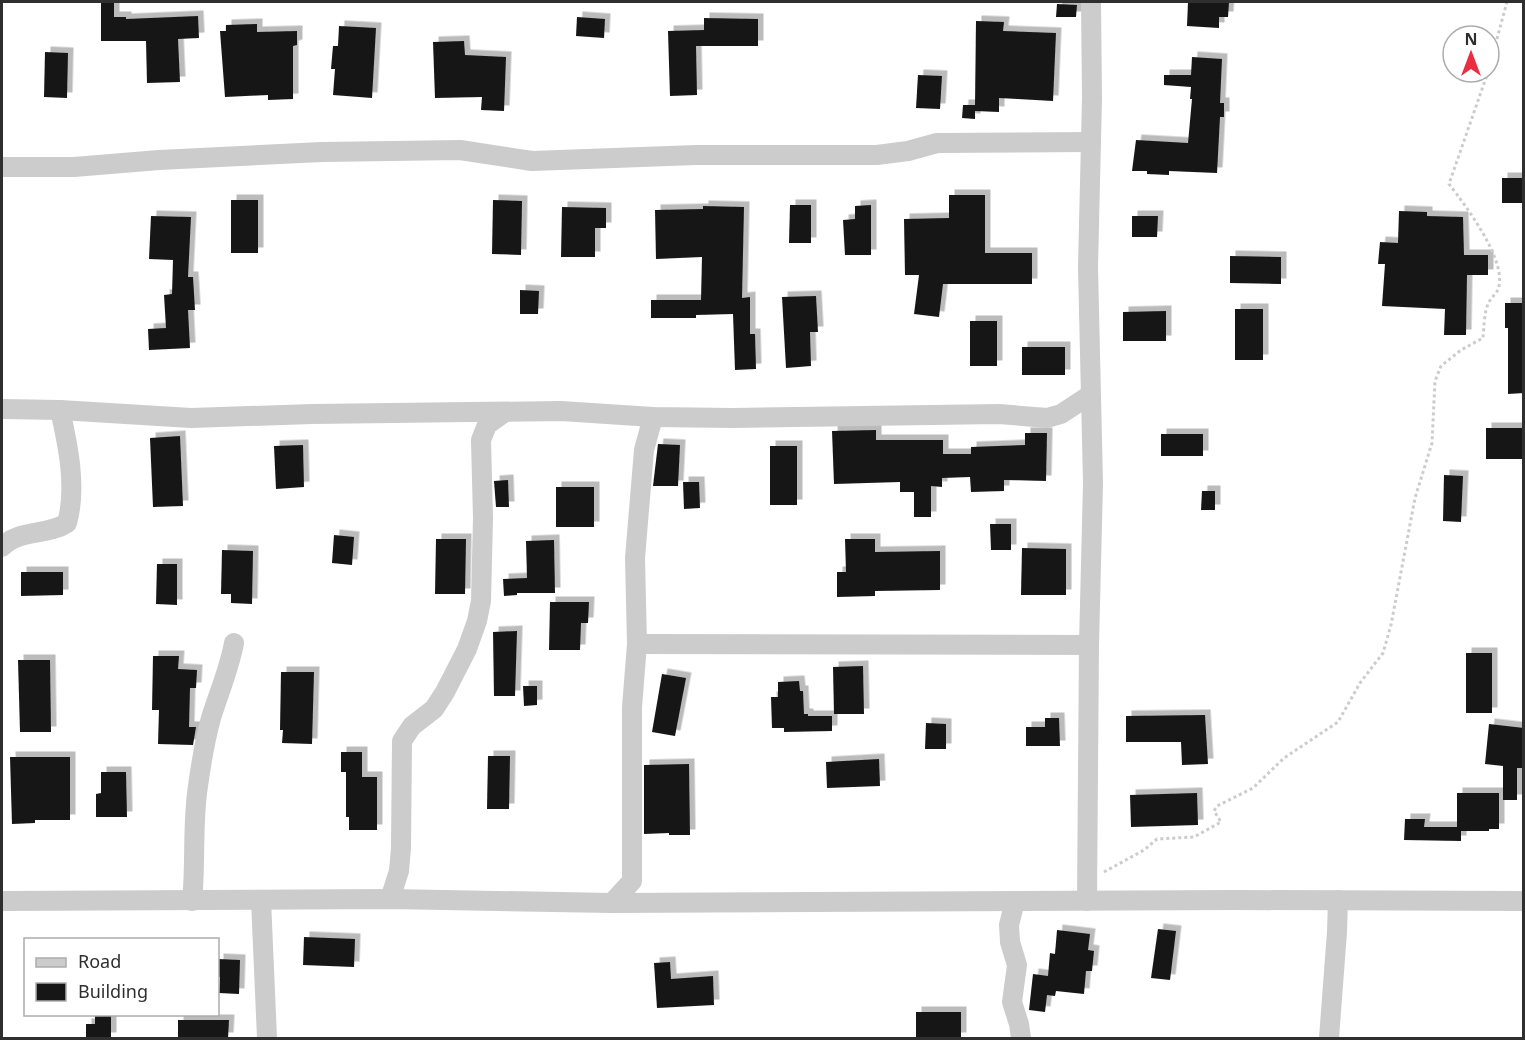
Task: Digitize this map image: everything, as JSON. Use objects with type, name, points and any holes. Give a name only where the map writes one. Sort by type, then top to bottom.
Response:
[{"type":"street","points":[[1087,891],[1093,483],[1088,267],[1091,2]]},
{"type":"street","points":[[2,167],[74,167],[159,160],[322,152],[460,150],[532,161],[696,155],[877,154],[908,151],[938,143],[1091,142]]},
{"type":"street","points":[[2,409],[191,418],[561,411],[653,417],[999,414],[1047,418],[1061,414],[1090,395]]},
{"type":"street","points":[[2,547],[18,536],[57,528],[67,523],[70,466],[60,410]]},
{"type":"street","points":[[390,899],[399,871],[401,848],[402,741],[412,726],[434,709],[445,692],[467,649],[477,621],[482,601],[481,440],[487,425],[505,412]]},
{"type":"street","points":[[612,903],[632,881],[632,707],[637,644],[635,558],[644,450],[653,417]]},
{"type":"street","points":[[192,901],[198,787],[211,719],[229,670],[234,643]]},
{"type":"street","points":[[637,644],[1089,645]]},
{"type":"street","points":[[2,901],[390,899],[612,903],[1015,901],[1087,891],[1338,900],[1524,901]]},
{"type":"street","points":[[261,900],[267,1038]]},
{"type":"street","points":[[1329,1038],[1338,900]]},
{"type":"street","points":[[1015,901],[1009,925],[1010,942],[1017,965],[1012,1002],[1021,1038]]},
{"type":"path","points":[[1501,24],[1507,2]]},
{"type":"path","points":[[1087,891],[1157,839],[1194,837],[1221,822],[1214,811],[1217,806],[1253,788],[1284,758],[1338,722],[1360,683],[1383,653],[1391,625],[1415,498],[1432,443],[1435,381],[1441,366],[1461,350],[1483,338],[1488,303],[1499,289],[1501,275],[1490,248],[1470,211],[1449,184],[1483,84]]},
{"type":"building","points":[[101,2],[114,2],[114,17],[126,17],[126,19],[198,16],[199,38],[178,39],[180,82],[147,83],[146,41],[101,41]]},
{"type":"building","points":[[1188,2],[1229,2],[1228,17],[1219,17],[1219,28],[1187,26]]},
{"type":"building","points":[[1057,4],[1077,5],[1076,17],[1056,17]]},
{"type":"building","points":[[577,17],[605,19],[604,38],[576,36]]},
{"type":"building","points":[[704,18],[758,19],[758,46],[696,46],[697,95],[670,96],[668,31],[704,30]]},
{"type":"building","points":[[976,21],[1004,22],[1003,31],[1056,33],[1053,101],[999,98],[999,112],[975,111],[975,119],[962,118],[963,105],[975,105]]},
{"type":"building","points":[[257,24],[257,32],[297,31],[297,45],[293,46],[293,99],[268,100],[268,95],[225,97],[220,31],[226,31],[226,25]]},
{"type":"building","points":[[339,26],[376,28],[372,98],[333,95],[335,69],[331,69],[333,46],[338,46]]},
{"type":"building","points":[[464,41],[465,55],[506,57],[504,111],[481,110],[482,97],[435,98],[433,42]]},
{"type":"building","points":[[45,52],[68,53],[67,98],[44,97]]},
{"type":"building","points":[[1192,57],[1222,59],[1220,103],[1224,103],[1224,117],[1220,117],[1217,173],[1169,171],[1169,175],[1132,171],[1136,140],[1188,143],[1191,87],[1164,85],[1164,75],[1191,75]]},
{"type":"building","points":[[918,75],[942,76],[940,109],[916,108]]},
{"type":"building","points":[[1502,178],[1524,178],[1524,203],[1502,203]]},
{"type":"building","points":[[949,195],[985,195],[985,253],[1032,253],[1032,284],[943,284],[939,317],[914,314],[919,275],[905,275],[904,219],[949,218]]},
{"type":"building","points":[[231,200],[258,200],[258,253],[231,253]]},
{"type":"building","points":[[493,200],[522,201],[521,255],[492,254]]},
{"type":"building","points":[[790,205],[811,205],[811,243],[789,243]]},
{"type":"building","points":[[871,205],[871,255],[845,255],[843,220],[855,219],[855,206]]},
{"type":"building","points":[[703,206],[744,207],[742,298],[750,297],[750,334],[755,334],[756,369],[735,370],[733,314],[696,315],[696,318],[651,318],[651,300],[701,300],[702,257],[656,259],[655,210],[703,209]]},
{"type":"building","points":[[562,207],[606,208],[606,228],[595,228],[595,257],[561,257]]},
{"type":"building","points":[[1399,211],[1427,212],[1427,216],[1463,217],[1464,255],[1488,255],[1488,275],[1467,275],[1466,335],[1444,335],[1445,309],[1382,306],[1385,264],[1378,264],[1380,242],[1398,243]]},
{"type":"building","points":[[151,216],[191,217],[188,277],[193,277],[195,310],[188,310],[190,348],[149,350],[148,329],[166,328],[164,295],[172,294],[173,260],[149,259]]},
{"type":"building","points":[[1132,216],[1158,216],[1157,237],[1132,237]]},
{"type":"building","points":[[1230,256],[1281,257],[1281,284],[1230,283]]},
{"type":"building","points":[[520,290],[539,291],[538,314],[520,314]]},
{"type":"building","points":[[816,296],[818,332],[810,332],[811,366],[786,368],[782,297]]},
{"type":"building","points":[[1505,303],[1524,303],[1524,393],[1508,394],[1508,328],[1505,328]]},
{"type":"building","points":[[1235,309],[1263,309],[1263,360],[1235,360]]},
{"type":"building","points":[[1166,311],[1166,341],[1123,341],[1123,312]]},
{"type":"building","points":[[970,321],[997,321],[997,366],[970,366]]},
{"type":"building","points":[[1022,347],[1065,347],[1065,375],[1022,375]]},
{"type":"building","points":[[1486,428],[1524,428],[1524,459],[1486,459]]},
{"type":"building","points":[[876,430],[876,440],[943,440],[943,454],[971,454],[971,447],[1025,445],[1025,433],[1047,433],[1046,481],[1004,480],[1004,491],[971,492],[970,477],[942,478],[942,487],[931,486],[931,517],[914,517],[914,492],[900,492],[900,482],[834,484],[832,431]]},
{"type":"building","points":[[1161,434],[1203,434],[1203,456],[1161,456]]},
{"type":"building","points":[[180,436],[183,506],[153,507],[150,438]]},
{"type":"building","points":[[658,444],[680,445],[678,486],[653,486]]},
{"type":"building","points":[[303,445],[304,487],[276,489],[274,446]]},
{"type":"building","points":[[770,446],[797,446],[797,505],[770,505]]},
{"type":"building","points":[[1444,475],[1463,476],[1461,522],[1443,521]]},
{"type":"building","points":[[508,480],[509,507],[496,507],[494,481]]},
{"type":"building","points":[[683,482],[699,482],[700,508],[684,509]]},
{"type":"building","points":[[556,487],[594,487],[594,527],[556,527]]},
{"type":"building","points":[[1202,491],[1215,491],[1215,510],[1201,510]]},
{"type":"building","points":[[990,524],[1011,524],[1011,550],[991,550]]},
{"type":"building","points":[[334,535],[354,537],[352,565],[332,563]]},
{"type":"building","points":[[436,539],[466,539],[465,594],[435,594]]},
{"type":"building","points":[[845,539],[875,539],[875,552],[940,551],[940,590],[875,591],[875,596],[837,597],[837,572],[846,572]]},
{"type":"building","points":[[554,540],[555,593],[517,593],[517,595],[504,596],[503,579],[527,578],[526,541]]},
{"type":"building","points":[[1022,548],[1066,549],[1066,595],[1021,595]]},
{"type":"building","points":[[222,550],[253,551],[252,604],[231,603],[231,594],[221,594]]},
{"type":"building","points":[[157,564],[177,564],[177,605],[156,604]]},
{"type":"building","points":[[21,572],[63,572],[63,595],[21,596]]},
{"type":"building","points":[[550,602],[589,602],[588,623],[581,623],[580,650],[549,650]]},
{"type":"building","points":[[517,631],[515,696],[494,696],[493,632]]},
{"type":"building","points":[[1466,653],[1492,653],[1492,713],[1466,713]]},
{"type":"building","points":[[153,656],[179,656],[178,669],[197,670],[196,688],[190,688],[189,727],[196,727],[193,745],[158,744],[159,710],[152,710]]},
{"type":"building","points":[[18,660],[50,660],[51,732],[20,732]]},
{"type":"building","points":[[863,666],[864,714],[834,714],[833,667]]},
{"type":"building","points":[[281,672],[314,672],[312,744],[282,743],[283,730],[280,730]]},
{"type":"building","points":[[662,674],[686,678],[675,736],[652,732]]},
{"type":"building","points":[[799,681],[800,691],[803,691],[804,714],[832,716],[832,731],[784,732],[784,728],[772,728],[771,697],[778,697],[778,682]]},
{"type":"building","points":[[523,686],[537,686],[537,705],[524,706]]},
{"type":"building","points":[[1205,715],[1208,764],[1182,765],[1181,742],[1126,742],[1126,716]]},
{"type":"building","points":[[1045,718],[1059,718],[1060,746],[1026,746],[1026,727],[1045,727]]},
{"type":"building","points":[[926,723],[946,724],[946,749],[925,749]]},
{"type":"building","points":[[1489,724],[1524,728],[1524,768],[1517,768],[1517,800],[1503,800],[1503,766],[1485,764]]},
{"type":"building","points":[[341,752],[362,752],[362,777],[377,777],[377,830],[349,830],[349,817],[346,817],[346,772],[341,772]]},
{"type":"building","points":[[488,756],[510,756],[509,809],[487,809]]},
{"type":"building","points":[[10,757],[70,757],[70,820],[35,820],[35,823],[12,824]]},
{"type":"building","points":[[879,759],[880,786],[827,788],[826,762]]},
{"type":"building","points":[[689,764],[690,835],[644,834],[644,765]]},
{"type":"building","points":[[101,772],[126,772],[127,817],[96,817],[96,794],[101,793]]},
{"type":"building","points":[[1197,793],[1198,825],[1131,827],[1130,795]]},
{"type":"building","points":[[1457,793],[1499,793],[1499,829],[1461,831],[1461,841],[1404,840],[1405,819],[1425,819],[1424,827],[1457,827]]},
{"type":"building","points":[[1158,929],[1176,931],[1170,980],[1151,978]]},
{"type":"building","points":[[1057,930],[1090,934],[1088,950],[1094,951],[1092,971],[1086,971],[1084,994],[1056,991],[1055,996],[1047,995],[1045,1012],[1029,1010],[1033,974],[1048,976],[1050,953],[1055,954]]},
{"type":"building","points":[[304,937],[355,939],[354,967],[303,965]]},
{"type":"building","points":[[219,959],[240,960],[239,994],[219,993]]},
{"type":"building","points":[[670,962],[671,979],[713,976],[714,1005],[657,1008],[654,963]]},
{"type":"building","points":[[916,1012],[961,1012],[961,1038],[916,1038]]},
{"type":"building","points":[[95,1016],[111,1016],[111,1038],[86,1038],[86,1024],[95,1024]]},
{"type":"building","points":[[178,1020],[229,1020],[228,1038],[178,1038]]}]
